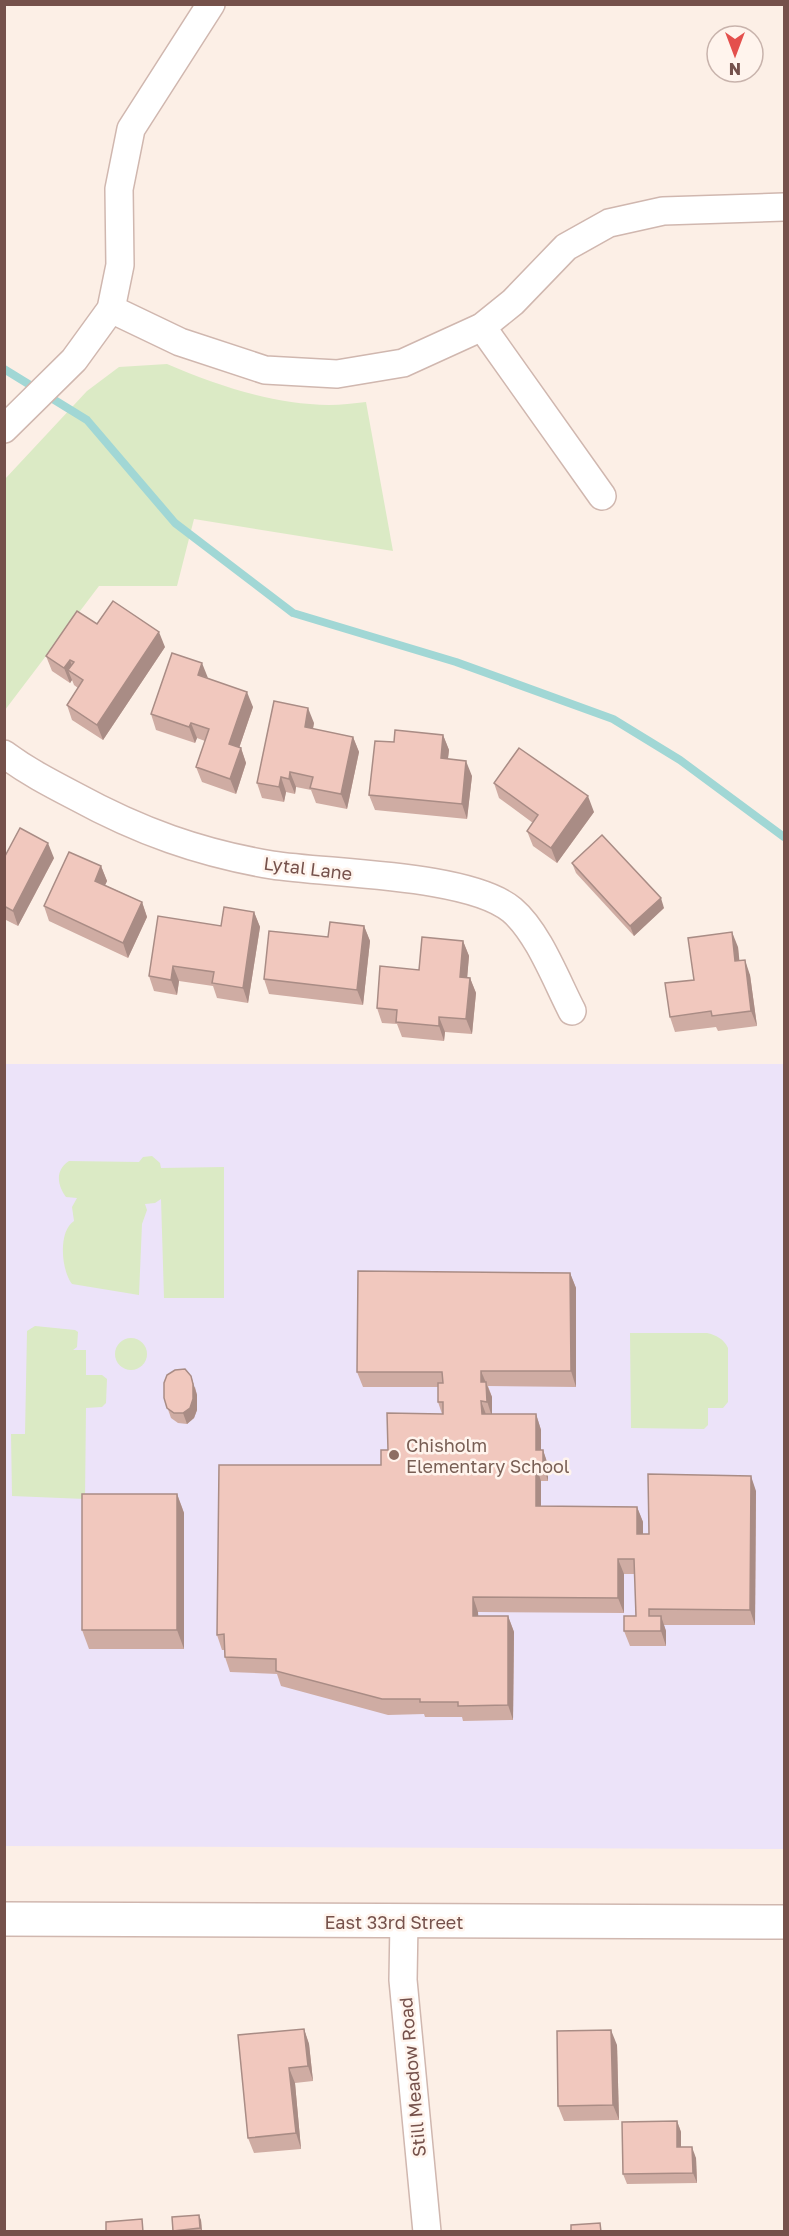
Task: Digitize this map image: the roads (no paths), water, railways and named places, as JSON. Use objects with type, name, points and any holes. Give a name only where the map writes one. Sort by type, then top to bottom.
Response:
[{"type":"street","points":[[4,429],[74,360],[111,309],[120,265],[119,189],[131,129],[211,4]]},
{"type":"street","points":[[111,309],[180,342],[265,370],[337,374],[403,363],[482,327],[513,302],[566,247],[609,223],[663,211],[784,207]]},
{"type":"street","points":[[482,327],[602,496]]},
{"type":"street","name":"Lytal Lane","points":[[4,754],[27,771],[108,814],[173,842],[273,865],[425,882],[475,892],[494,899],[512,910],[533,936],[572,1011]]},
{"type":"street","name":"East 33rd Street","points":[[4,1920],[784,1922]]},
{"type":"street","name":"Still Meadow Road","points":[[404,1922],[403,1980],[427,2232]]},
{"type":"waterway","points":[[4,369],[87,420],[175,523],[293,613],[456,662],[613,719],[680,760],[784,837]]},
{"type":"place","name":"Chisholm Elementary School","points":[[394,1455]]}]
